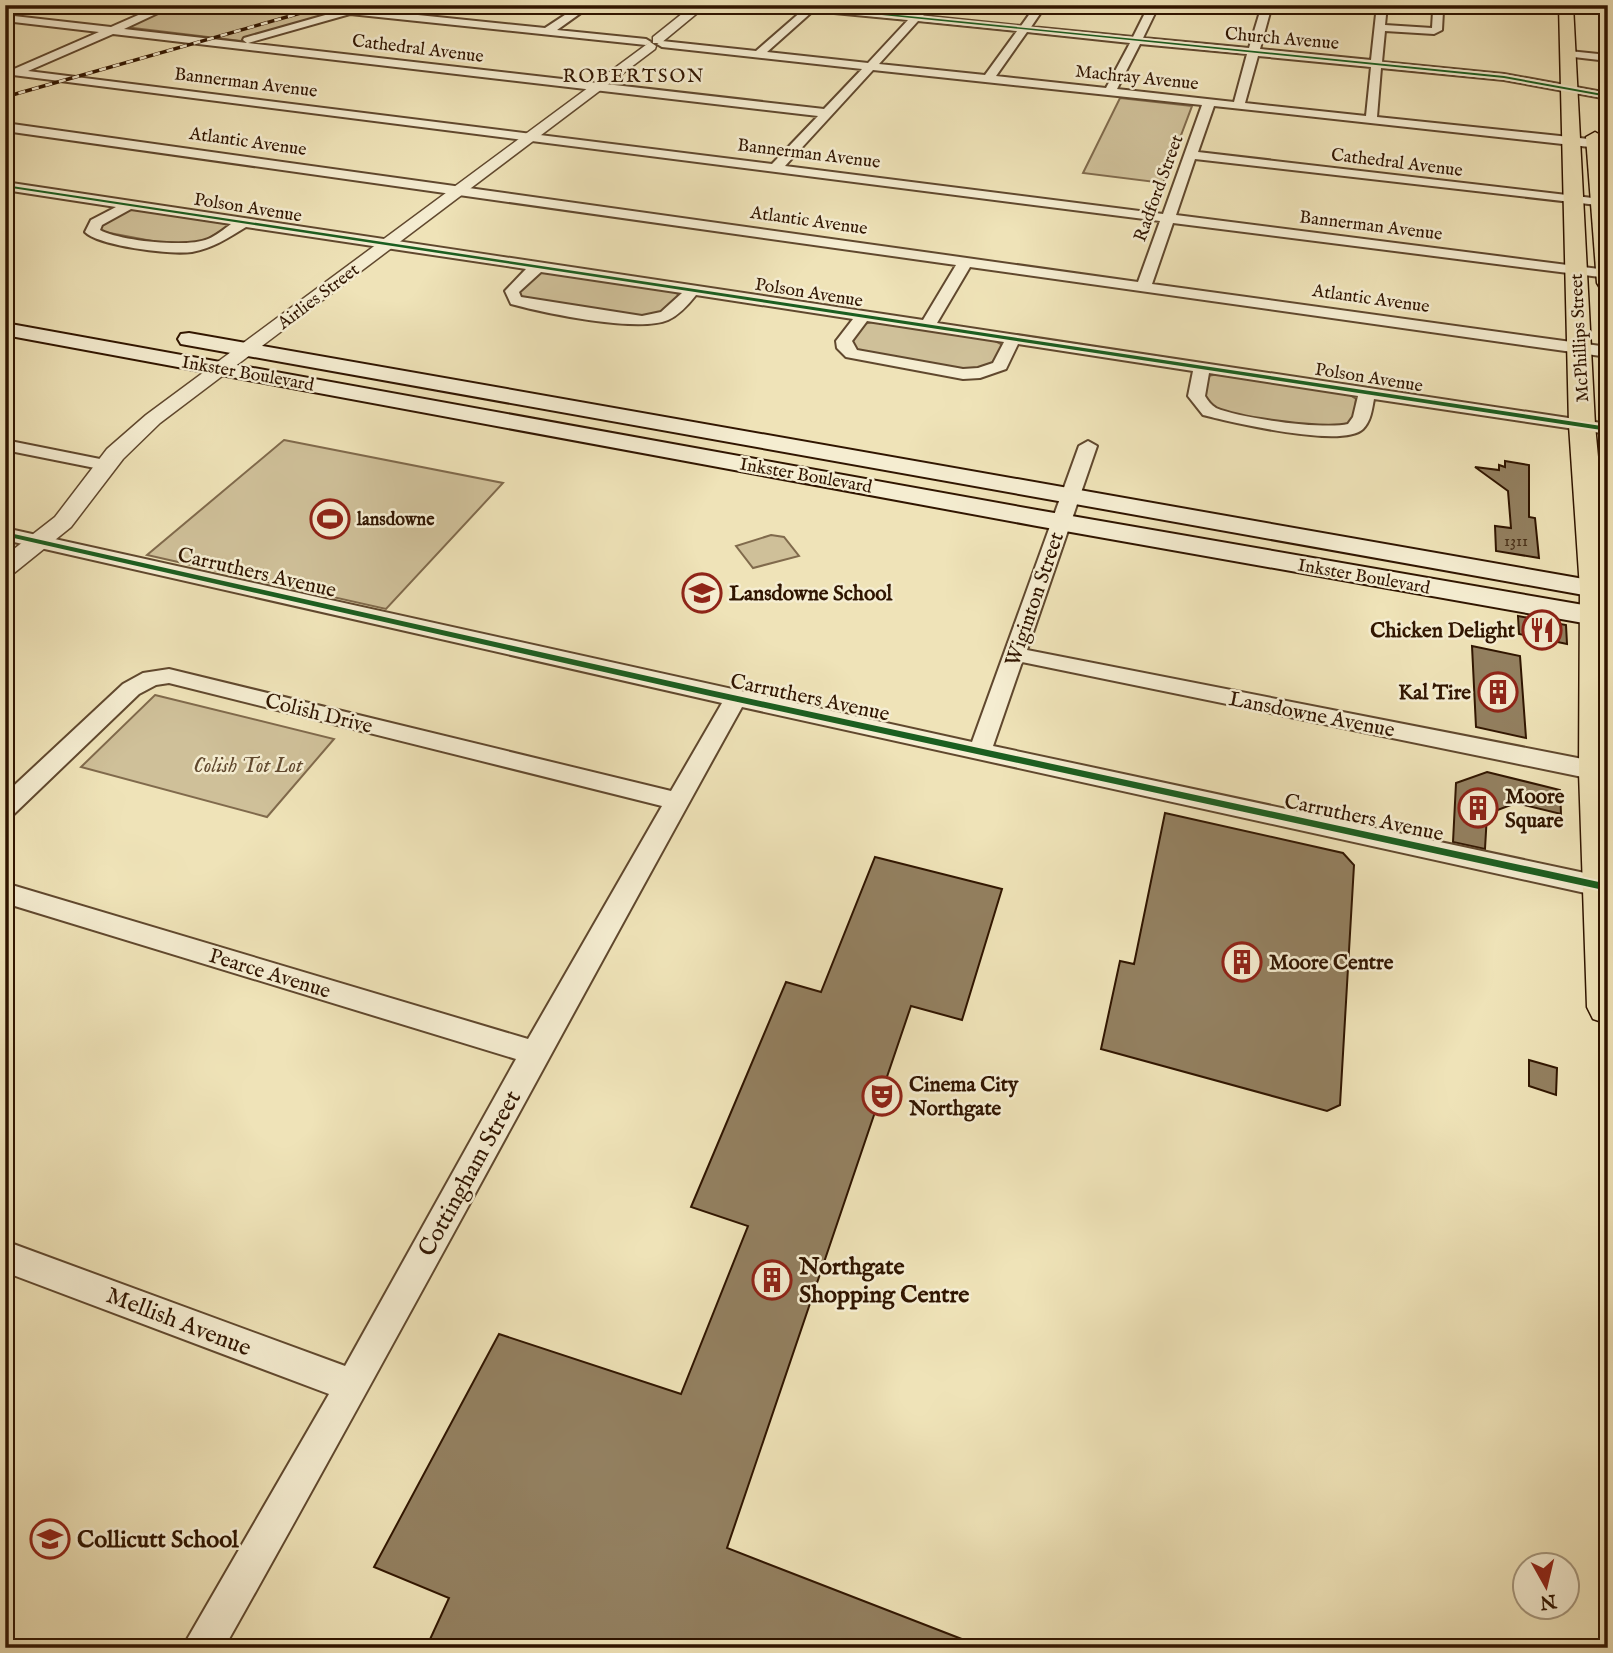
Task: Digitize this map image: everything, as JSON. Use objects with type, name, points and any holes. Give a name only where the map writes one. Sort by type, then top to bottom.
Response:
[{"type":"main road","name":"McPhillips Street","points":[[1566,5],[1571,88],[1592,143],[1573,200],[1581,347],[1595,427],[1602,604],[1602,772],[1608,1007]]},
{"type":"main road","name":"McPhillips Street","points":[[1593,83],[1592,143],[1606,237],[1608,283]]},
{"type":"main road","name":"Inkster Boulevard","points":[[5,329],[1066,509],[1602,604]]},
{"type":"main road","name":"Inkster Boulevard","points":[[164,334],[1066,509]]},
{"type":"street","points":[[8,73],[170,5]]},
{"type":"street","points":[[545,32],[587,5]]},
{"type":"street","name":"Airlies Street","points":[[5,568],[80,503],[105,465],[153,419],[599,87],[701,5]]},
{"type":"street","name":"Church Avenue","points":[[785,5],[1376,63],[1504,77],[1571,88],[1593,83]]},
{"type":"street","points":[[776,168],[928,5]]},
{"type":"street","points":[[988,79],[1041,5]]},
{"type":"street","points":[[1110,92],[1154,5]]},
{"type":"street","points":[[1238,106],[1267,5]]},
{"type":"street","points":[[1371,120],[1382,5]]},
{"type":"street","points":[[1379,28],[1434,31],[1438,28],[1438,11],[1433,5]]},
{"type":"street","points":[[759,54],[813,7]]},
{"type":"street","name":"Machray Avenue","points":[[230,44],[350,11],[1592,143]]},
{"type":"street","points":[[447,21],[463,11]]},
{"type":"street","name":"Cathedral Avenue","points":[[5,18],[827,113]]},
{"type":"street","points":[[1569,54],[1593,83],[1608,58]]},
{"type":"street","name":"Bannerman Avenue","points":[[8,73],[1607,274]]},
{"type":"street","name":"Radford Street","points":[[1144,286],[1209,103]]},
{"type":"street","name":"Atlantic Avenue","points":[[5,127],[1608,352]]},
{"type":"street","name":"Cathedral Avenue","points":[[1190,155],[1601,203]]},
{"type":"street","name":"Polson Avenue","points":[[5,186],[1595,427]]},
{"type":"street","name":"Polson Avenue","points":[[129,205],[96,223],[92,232],[102,237],[183,249],[207,244],[244,222]]},
{"type":"street","points":[[1574,234],[1606,237]]},
{"type":"street","points":[[927,326],[966,261]]},
{"type":"street","points":[[537,267],[512,291],[516,301],[631,321],[649,321],[671,315],[693,290]]},
{"type":"street","name":"Polson Avenue","points":[[863,316],[844,341],[845,348],[852,354],[963,374],[980,373],[1000,366],[1013,339]]},
{"type":"street","name":"Polson Avenue","points":[[1202,367],[1195,396],[1209,411],[1322,431],[1354,428],[1360,422],[1367,393]]},
{"type":"street","points":[[5,445],[105,465]]},
{"type":"street","name":"Wiginton Street","points":[[980,752],[1088,446]]},
{"type":"street","name":"Carruthers Avenue","points":[[5,534],[735,699],[1605,888]]},
{"type":"street","name":"Lansdowne Avenue","points":[[1015,654],[1602,772]]},
{"type":"street","name":"Colish Drive","points":[[5,808],[131,689],[151,678],[169,676],[676,802]]},
{"type":"street","name":"Cottingham Street","points":[[202,1648],[353,1386],[535,1053],[735,699]]},
{"type":"street","name":"Pearce Avenue","points":[[5,893],[535,1053]]},
{"type":"street","name":"Mellish Avenue","points":[[5,1256],[353,1386]]},
{"type":"green space","points":[[175,5],[414,5],[401,12],[357,7],[241,41],[125,27]]},
{"type":"green space","points":[[1120,98],[1192,106],[1163,183],[1083,173]]},
{"type":"green space","points":[[132,208],[229,226],[202,242],[173,245],[99,231],[100,224]]},
{"type":"green space","points":[[536,273],[674,292],[682,296],[667,312],[640,319],[522,298],[519,290]]},
{"type":"green space","points":[[873,322],[993,340],[1003,345],[994,363],[969,371],[858,352],[852,343],[863,324]]},
{"type":"green space","points":[[1218,374],[1350,395],[1356,399],[1354,419],[1346,426],[1336,428],[1274,422],[1231,413],[1207,402],[1204,396],[1208,376]]},
{"type":"green space","name":"lansdowne","points":[[284,440],[503,483],[386,609],[147,555]]},
{"type":"green space","points":[[771,535],[784,537],[799,556],[753,568],[736,546]]},
{"type":"green space","name":"Colish Tot Lot","points":[[155,695],[334,739],[267,817],[81,767]]},
{"type":"building","points":[[1505,461],[1529,465],[1529,517],[1535,518],[1539,558],[1496,551],[1495,526],[1511,528],[1508,491],[1475,467],[1499,470],[1499,465],[1505,467]]},
{"type":"building","name":"Chicken Delight","points":[[1518,616],[1566,625],[1567,644],[1519,634]]},
{"type":"building","name":"Kal Tire","points":[[1472,646],[1520,656],[1526,738],[1476,727]]},
{"type":"building","name":"Moore Square","points":[[1487,772],[1560,790],[1561,814],[1516,803],[1487,814],[1485,849],[1453,842],[1456,783]]},
{"type":"building","name":"Moore Centre","points":[[1165,813],[1343,853],[1354,865],[1340,1105],[1327,1111],[1101,1049],[1120,961],[1134,964]]},
{"type":"building","name":"Northgate Shopping Centre","points":[[875,857],[1002,889],[962,1020],[911,1006],[727,1548],[985,1648],[426,1648],[449,1598],[374,1567],[499,1334],[681,1394],[748,1226],[691,1207],[786,982],[821,992]]},
{"type":"building","points":[[1529,1060],[1557,1068],[1556,1095],[1529,1086]]},
{"type":"railway","points":[[5,97],[329,5]]},
{"type":"cycle path","points":[[785,5],[1504,77],[1608,96]]},
{"type":"cycle path","points":[[5,186],[1608,429]]},
{"type":"cycle path","points":[[5,534],[710,693],[1608,888]]},
{"type":"place","name":"lansdowne","points":[[330,519]]},
{"type":"place","name":"Lansdowne School","points":[[702,593]]},
{"type":"place","name":"Chicken Delight","points":[[1542,630]]},
{"type":"place","name":"Kal Tire","points":[[1498,692]]},
{"type":"place","name":"Moore Square","points":[[1478,808]]},
{"type":"place","name":"Moore Centre","points":[[1242,962]]},
{"type":"place","name":"Cinema City Northgate","points":[[882,1096]]},
{"type":"place","name":"Northgate Shopping Centre","points":[[772,1280]]},
{"type":"place","name":"Collicutt School","points":[[50,1539]]},
{"type":"district","name":"ROBERTSON","points":[[634,75]]}]
